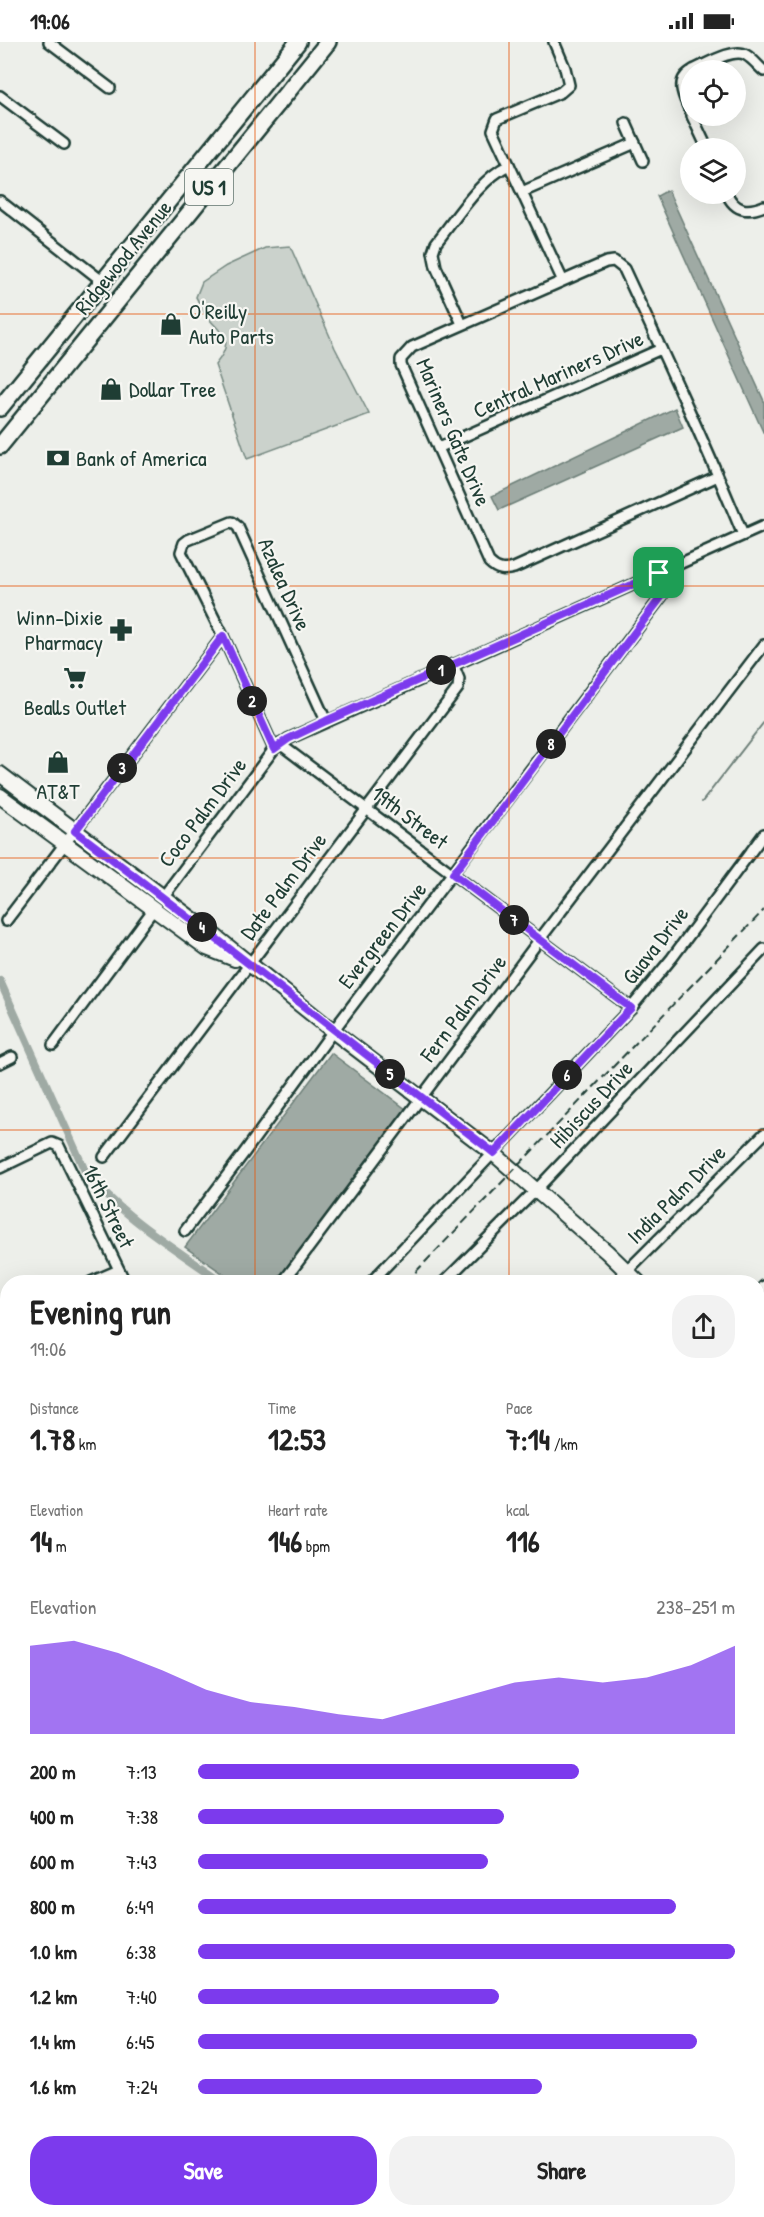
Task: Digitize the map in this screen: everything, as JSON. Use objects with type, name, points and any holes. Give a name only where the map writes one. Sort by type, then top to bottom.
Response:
[{"type":"main road","name":"Ridgewood Avenue","points":[[0,408],[298,42]]},
{"type":"main road","name":"Ridgewood Avenue","points":[[0,446],[328,42]]},
{"type":"main road","points":[[209,187],[212,173],[279,90],[285,73],[282,61]]},
{"type":"main road","points":[[121,295],[117,285],[118,272],[130,257],[137,238]]},
{"type":"main road","points":[[91,332],[104,296],[102,281]]},
{"type":"main road","points":[[0,774],[494,1153],[630,1275]]},
{"type":"main road","points":[[0,796],[207,948],[248,964]]},
{"type":"street","points":[[49,42],[110,88]]},
{"type":"street","points":[[554,42],[569,84],[561,92],[497,119],[494,122],[494,133],[562,279]]},
{"type":"street","points":[[716,60],[740,52],[746,54],[764,71]]},
{"type":"street","points":[[0,96],[64,144]]},
{"type":"street","points":[[626,123],[644,161]]},
{"type":"street","points":[[522,192],[635,143]]},
{"type":"street","points":[[462,324],[436,267],[433,252],[436,243],[487,180],[498,170],[509,165]]},
{"type":"street","points":[[0,201],[102,281]]},
{"type":"street","points":[[734,204],[739,209],[747,211],[764,206]]},
{"type":"street","name":"Mariners Gate Drive","points":[[718,476],[506,570],[498,569],[489,562],[401,365],[401,359],[412,347],[562,279],[606,262],[619,264],[624,269],[718,476],[744,535]]},
{"type":"street","name":"Central Mariners Drive","points":[[438,448],[661,350]]},
{"type":"street","name":"Azalea Drive","points":[[181,552],[184,543],[198,535],[232,522],[238,527],[326,721]]},
{"type":"street","name":"Coco Palm Drive","points":[[163,897],[277,747],[326,721],[764,526]]},
{"type":"street","name":"19th Street","points":[[181,552],[277,747],[366,808],[631,1008]]},
{"type":"street","name":"Evergreen Drive","points":[[184,1231],[662,596],[664,587],[659,573]]},
{"type":"street","points":[[6,921],[223,636]]},
{"type":"street","name":"Fern Palm Drive","points":[[288,1275],[764,645]]},
{"type":"street","name":"Date Palm Drive","points":[[104,1157],[458,688],[459,678],[453,664]]},
{"type":"street","name":"Guava Drive","points":[[377,1275],[631,1008],[672,958],[764,834]]},
{"type":"street","points":[[53,1045],[153,910]]},
{"type":"street","name":"Hibiscus Drive","points":[[451,1275],[536,1190],[764,949]]},
{"type":"street","points":[[0,1063],[12,1057]]},
{"type":"street","name":"India Palm Drive","points":[[624,1275],[764,1134]]},
{"type":"street","name":"16th Street","points":[[0,1168],[52,1143],[58,1146],[122,1275]]},
{"type":"street","points":[[107,1275],[119,1270]]},
{"type":"shaded area","points":[[668,190],[764,401],[764,434],[657,196]]},
{"type":"shaded area","points":[[290,246],[335,348],[369,414],[247,459],[215,365],[222,356],[226,343],[221,332],[204,312],[196,297],[202,282],[226,266],[265,248]]},
{"type":"shaded area","points":[[675,408],[683,427],[499,510],[492,496]]},
{"type":"shaded area","points":[[331,1053],[407,1110],[282,1275],[225,1275],[185,1247]]},
{"type":"waterway","points":[[702,802],[764,722]]},
{"type":"waterway","points":[[0,981],[85,1171],[115,1203],[132,1217],[212,1275]]},
{"type":"railway","points":[[413,1275],[764,910]]},
{"type":"place","name":"O'Reilly Auto Parts","points":[[171,324]]},
{"type":"place","name":"Dollar Tree","points":[[111,389]]},
{"type":"place","name":"Bank of America","points":[[58,458]]},
{"type":"place","name":"Winn-Dixie Pharmacy","points":[[121,630]]},
{"type":"place","name":"Bealls Outlet","points":[[75,678]]},
{"type":"place","name":"AT&T","points":[[58,762]]},
{"type":"route","points":[[659,573],[664,587],[662,596],[453,874],[631,1008],[494,1153],[333,1031],[216,937],[75,831],[223,636],[274,749],[288,739],[326,721],[659,573]]}]
